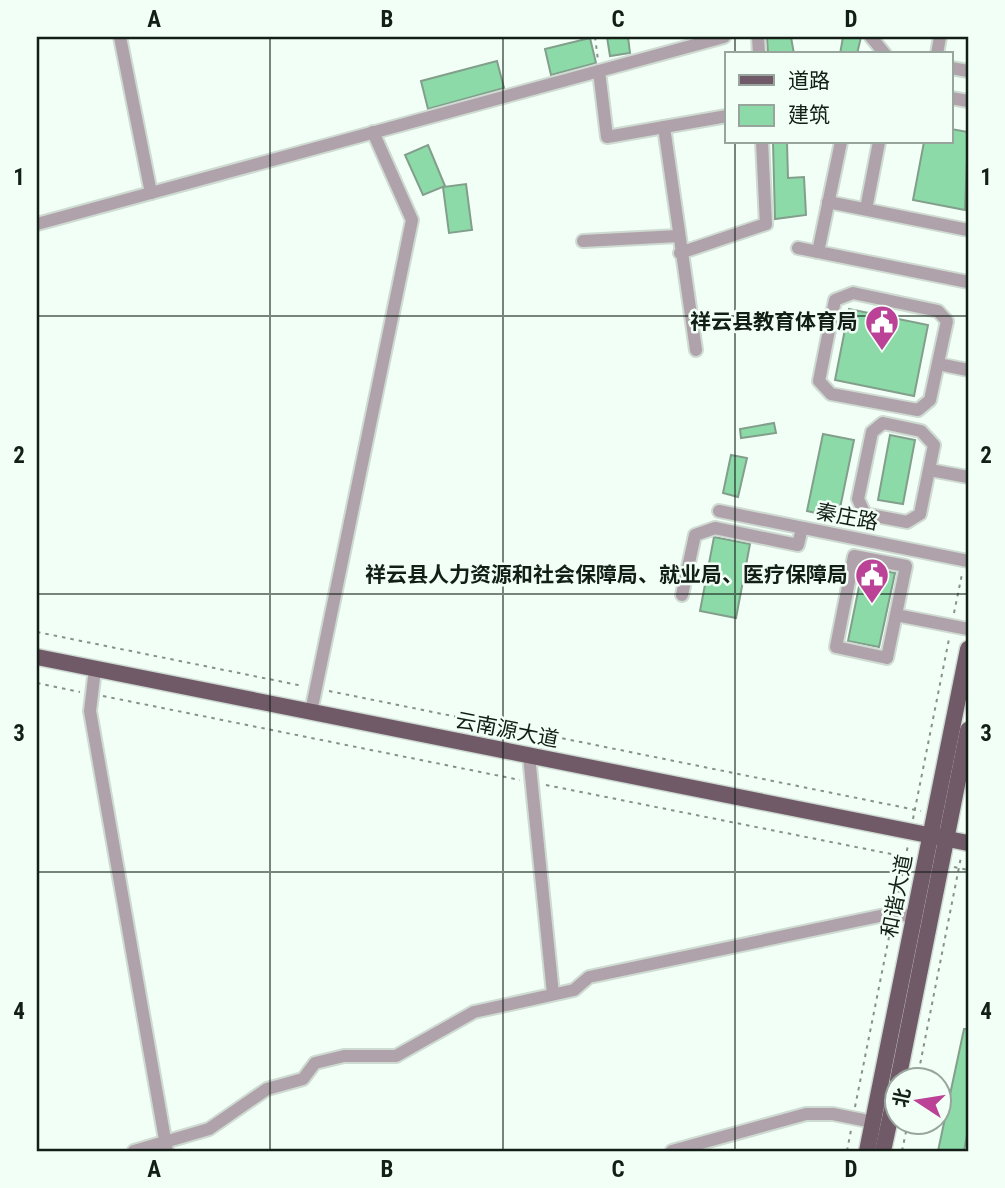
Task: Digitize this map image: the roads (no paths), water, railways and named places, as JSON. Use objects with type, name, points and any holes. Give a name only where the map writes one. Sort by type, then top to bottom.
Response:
[{"type":"main road","name":"和谐大道","points":[[938,837],[935,814],[968,649]]},
{"type":"main road","name":"云南源大道","points":[[37,657],[966,843]]},
{"type":"main road","name":"和谐大道","points":[[900,1066],[938,837],[968,730]]},
{"type":"main road","name":"和谐大道","points":[[867,1151],[914,917],[933,863]]},
{"type":"street","points":[[120,37],[151,193]]},
{"type":"street","points":[[37,224],[724,37]]},
{"type":"street","points":[[871,37],[884,52]]},
{"type":"street","points":[[599,71],[607,137],[725,116]]},
{"type":"street","points":[[664,127],[696,350]]},
{"type":"street","points":[[311,712],[412,220],[373,132]]},
{"type":"street","points":[[680,253],[766,224],[762,144]]},
{"type":"street","points":[[818,252],[841,144]]},
{"type":"street","points":[[866,209],[880,144]]},
{"type":"street","points":[[828,202],[968,230]]},
{"type":"street","points":[[583,242],[678,236]]},
{"type":"street","points":[[798,248],[968,282]]},
{"type":"street","points":[[853,293],[938,311],[947,321],[938,364],[930,400],[918,410],[831,394],[819,382],[835,300],[853,293]]},
{"type":"street","points":[[938,364],[968,370]]},
{"type":"street","points":[[883,424],[921,431],[934,445],[930,470],[920,514],[907,522],[865,514],[858,499],[872,432],[883,424]]},
{"type":"street","points":[[930,470],[968,477]]},
{"type":"street","name":"秦庄路","points":[[719,511],[966,561]]},
{"type":"street","points":[[682,595],[695,535],[715,528],[798,545],[802,528]]},
{"type":"street","points":[[854,556],[906,566],[896,615],[887,658],[835,647],[854,556]]},
{"type":"street","points":[[896,615],[968,629]]},
{"type":"street","points":[[95,669],[90,712],[166,1147]]},
{"type":"street","points":[[529,756],[553,994]]},
{"type":"street","points":[[134,1151],[166,1147],[209,1129],[267,1090],[303,1079],[316,1063],[344,1056],[397,1056],[474,1012],[573,990],[590,976],[894,913],[914,917]]},
{"type":"street","points":[[672,1151],[806,1114],[873,1122]]},
{"type":"place","name":"祥云县教育体育局","points":[[882,352]]},
{"type":"place","name":"祥云县人力资源和社会保障局、就业局、医疗保障局","points":[[872,605]]}]
